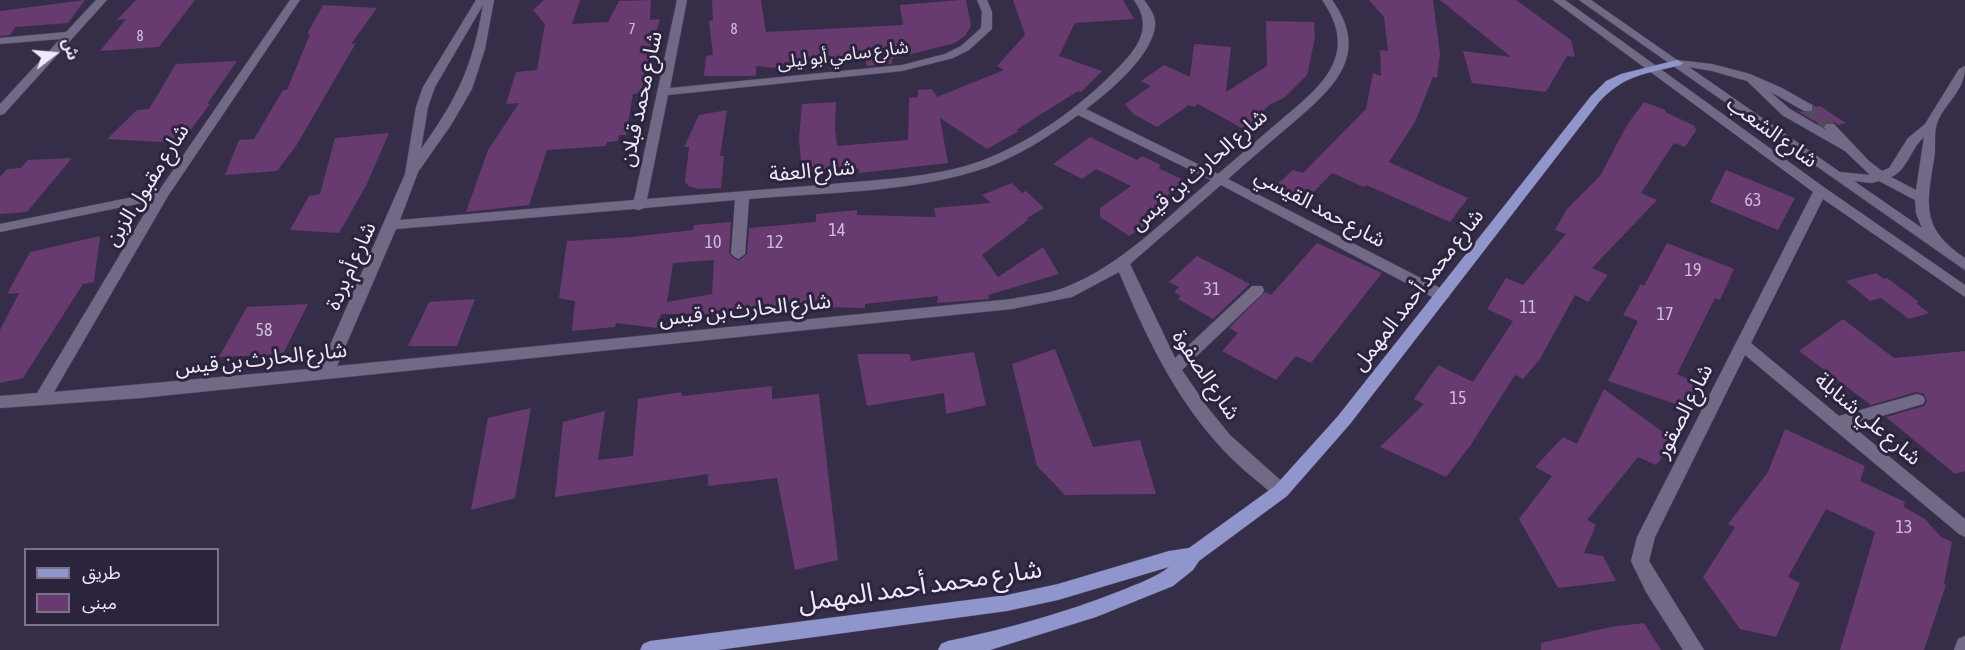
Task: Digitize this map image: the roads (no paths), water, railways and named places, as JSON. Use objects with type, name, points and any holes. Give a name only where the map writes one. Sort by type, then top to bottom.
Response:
[{"type":"main road","name":"شارع محمد أحمد المهمل","points":[[650,650],[1007,603],[1059,592],[1169,559],[1193,555],[1281,491],[1344,420],[1595,99],[1611,83],[1625,76],[1677,63]]},
{"type":"main road","name":"شارع محمد أحمد المهمل","points":[[948,650],[1005,638],[1096,609],[1172,577],[1188,564],[1193,555]]},
{"type":"street","points":[[0,111],[102,0]]},
{"type":"street","name":"شارع مقبول الزبن","points":[[42,398],[162,195],[295,0]]},
{"type":"street","name":"شارع أم بردة","points":[[326,373],[411,174],[422,107],[429,87],[481,0]]},
{"type":"street","name":"شارع أم بردة","points":[[411,174],[445,123],[470,79],[482,37],[489,0]]},
{"type":"street","name":"شارع محمد قبلان","points":[[639,206],[682,0]]},
{"type":"street","name":"شارع سامي أبو ليلى","points":[[663,92],[879,71],[930,62],[965,48],[986,29],[987,12],[982,0]]},
{"type":"street","name":"شارع العفة","points":[[391,225],[639,206],[924,180],[978,167],[1005,156],[1080,111],[1136,56],[1149,29],[1147,11],[1139,0]]},
{"type":"street","name":"شارع الحارث بن قيس","points":[[0,402],[141,392],[1012,304],[1067,293],[1093,281],[1122,263],[1312,100],[1334,76],[1343,55],[1342,27],[1335,9],[1327,0]]},
{"type":"street","name":"شارع الشعب","points":[[1558,0],[1965,292]]},
{"type":"street","name":"شارع الشعب","points":[[1584,0],[1965,265]]},
{"type":"street","points":[[0,41],[71,35]]},
{"type":"street","points":[[1677,63],[1716,68],[1746,76],[1779,90],[1808,108]]},
{"type":"street","points":[[1836,176],[1861,179],[1881,177],[1894,171],[1912,141],[1930,126],[1965,69]]},
{"type":"street","points":[[1746,76],[1786,112],[1848,148]]},
{"type":"street","name":"شارع حمد القيسي","points":[[1080,111],[1221,180],[1443,296]]},
{"type":"street","points":[[1930,126],[1930,145],[1921,209],[1925,222],[1945,251]]},
{"type":"street","points":[[1830,127],[1848,148],[1881,177],[1921,198]]},
{"type":"street","name":"شارع الصقور","points":[[1694,650],[1653,586],[1640,561],[1646,537],[1820,190]]},
{"type":"street","points":[[0,228],[162,195]]},
{"type":"street","points":[[738,254],[742,197]]},
{"type":"street","name":"شارع الصفوة","points":[[1122,263],[1142,311],[1173,369],[1218,433],[1281,491]]},
{"type":"street","points":[[1173,369],[1257,290]]},
{"type":"street","name":"شارع علي شنابلة","points":[[1742,344],[1839,422],[1965,529]]},
{"type":"street","points":[[1839,422],[1917,400]]},
{"type":"street","points":[[1964,650],[1965,645]]},
{"type":"tunnel","points":[[1808,108],[1830,127]]}]
